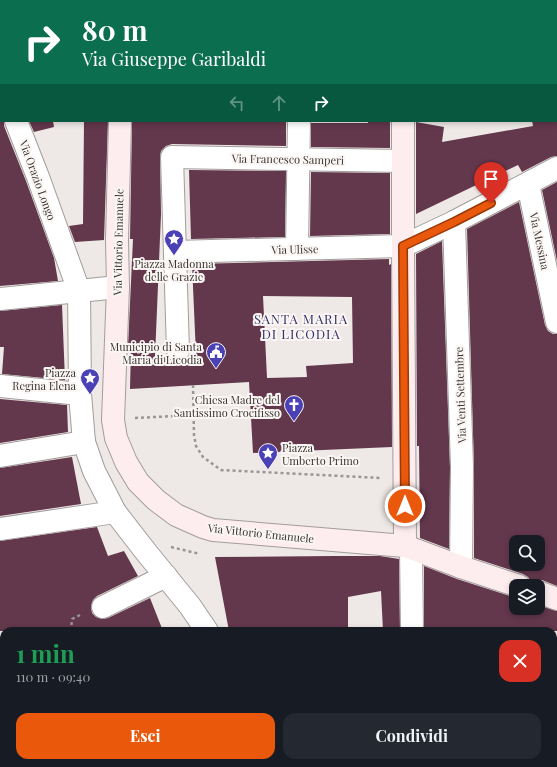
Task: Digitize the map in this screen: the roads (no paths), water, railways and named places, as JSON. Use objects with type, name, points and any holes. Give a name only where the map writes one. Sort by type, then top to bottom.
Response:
[{"type":"street","name":"Via Orazio Longo","points":[[16,122],[60,239],[69,292],[73,393],[77,443],[94,471],[115,512],[190,606],[204,627]]},
{"type":"street","name":"Via Vittorio Emanuele","points":[[120,122],[117,240],[118,287],[113,420],[116,438],[123,456],[138,482],[156,500],[176,515],[213,530],[408,548],[509,583]]},
{"type":"street","points":[[297,249],[299,122]]},
{"type":"street","points":[[403,122],[403,246],[408,548],[412,627]]},
{"type":"street","name":"Via Francesco Samperi","points":[[181,252],[172,157],[403,161]]},
{"type":"street","points":[[403,246],[454,222],[557,168]]},
{"type":"street","name":"Via Messina","points":[[528,184],[557,322]]},
{"type":"street","name":"Via Venti Settembre","points":[[454,222],[462,467],[461,567]]},
{"type":"street","name":"Via Ulisse","points":[[181,252],[403,246]]},
{"type":"street","points":[[178,350],[181,252]]},
{"type":"street","points":[[0,299],[118,287]]},
{"type":"street","points":[[0,386],[73,393]]},
{"type":"street","points":[[0,456],[77,443]]},
{"type":"street","points":[[0,529],[115,512]]},
{"type":"street","points":[[103,607],[166,576]]},
{"type":"street","points":[[545,594],[557,598]]},
{"type":"place","name":"Piazza Madonna delle Grazie","points":[[174,256]]},
{"type":"place","name":"Municipio di Santa Maria di Licodia","points":[[216,369]]},
{"type":"place","name":"Piazza Regina Elena","points":[[90,395]]},
{"type":"place","name":"Chiesa Madre del Santissimo Crocifisso","points":[[294,422]]},
{"type":"place","name":"Piazza Umberto Primo","points":[[268,470]]},
{"type":"district","name":"SANTA MARIA DI LICODIA","points":[[301,326]]}]
